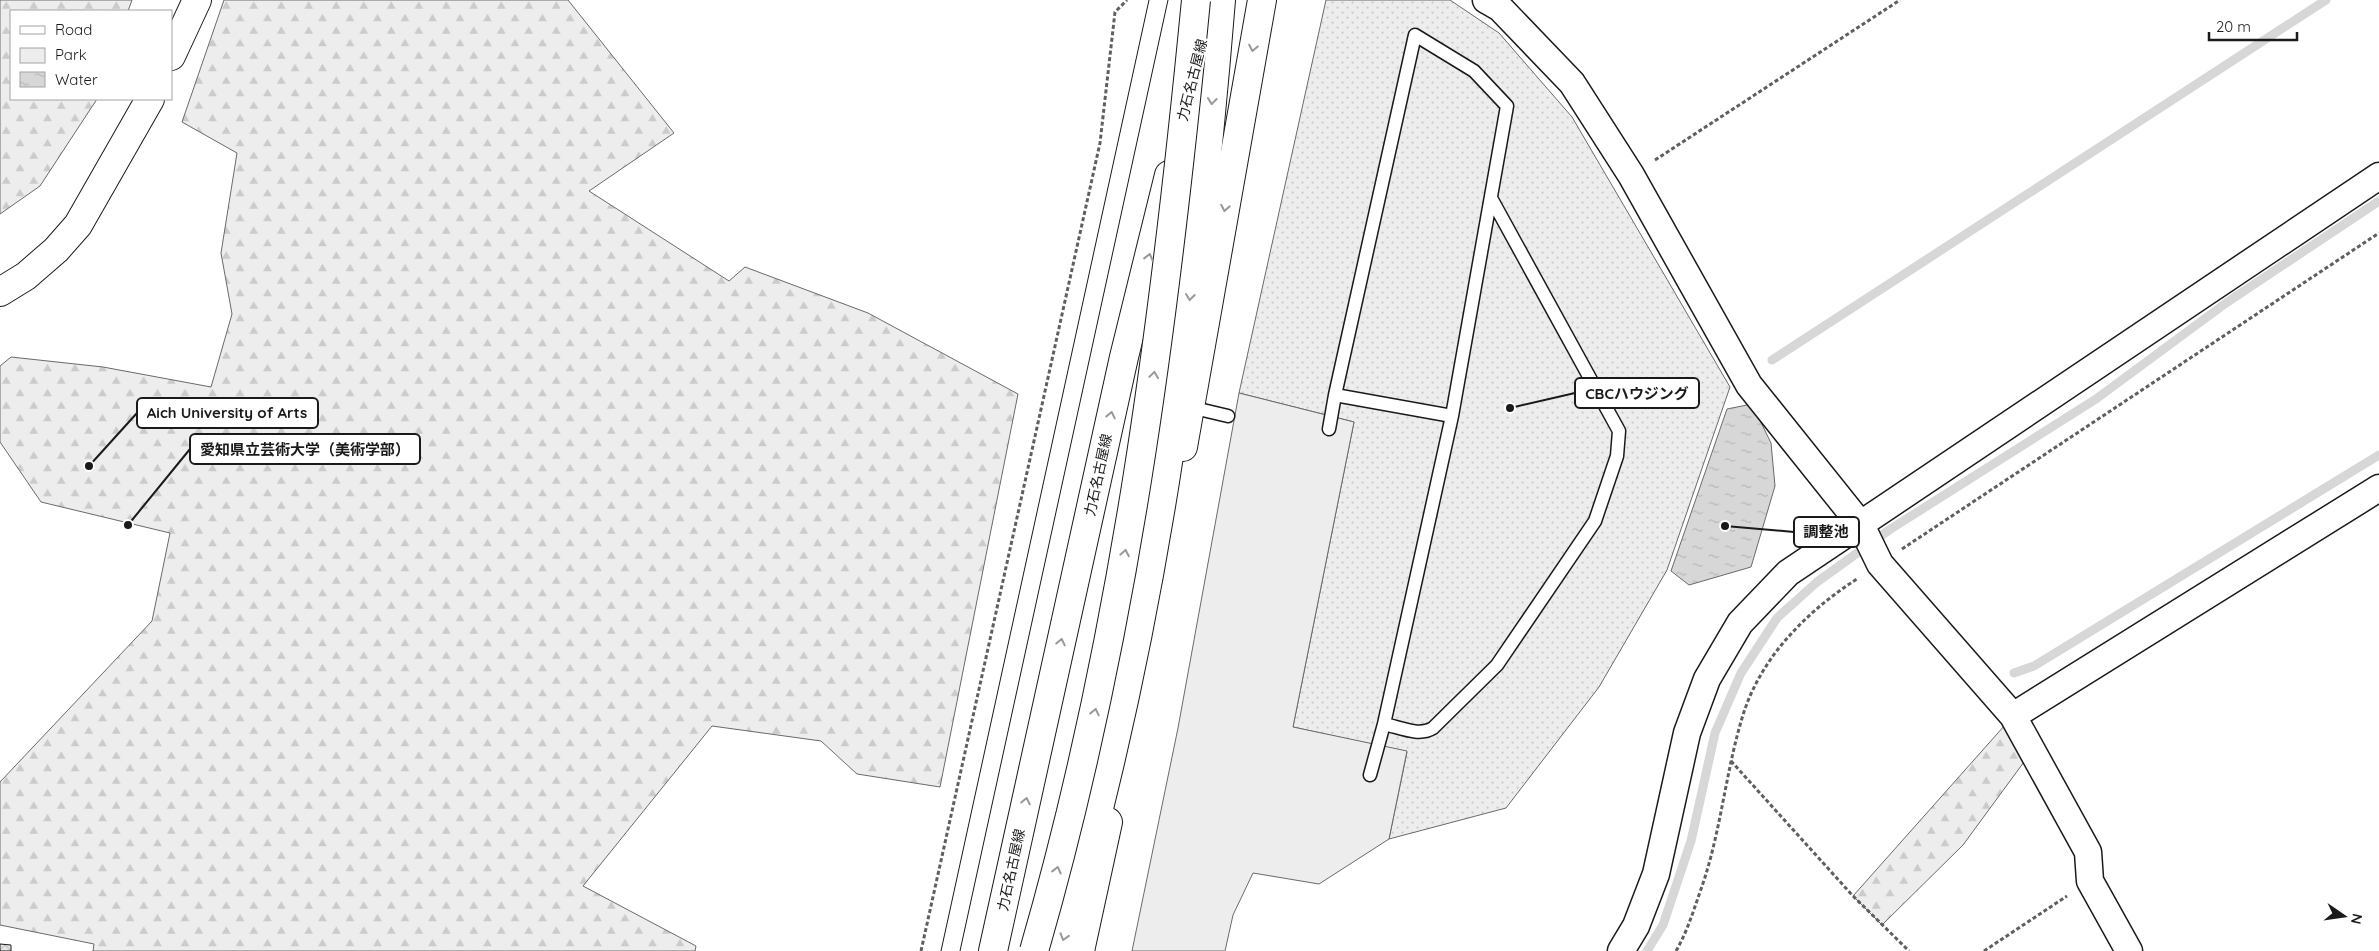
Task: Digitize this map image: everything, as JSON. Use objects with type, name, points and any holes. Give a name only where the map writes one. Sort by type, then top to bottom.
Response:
[{"type":"main road","points":[[172,54],[197,0]]},
{"type":"main road","points":[[1034,951],[1052,891],[1090,735],[1130,527],[1162,320],[1196,0]]},
{"type":"main road","name":"力石名古屋線","points":[[994,951],[1124,357],[1211,0]]},
{"type":"main road","points":[[1060,951],[1090,842],[1115,739],[1155,533],[1187,322],[1208,139],[1221,0]]},
{"type":"main road","points":[[1080,951],[1141,666],[1190,407],[1262,0]]},
{"type":"main road","points":[[0,292],[26,276],[56,250],[78,225],[149,100]]},
{"type":"street","points":[[1486,0],[1500,8],[1572,83],[1631,175],[1749,385],[1861,525],[1880,564],[2012,716],[2088,852],[2090,881],[2129,951]]},
{"type":"street","points":[[1621,951],[1636,926],[1656,874],[1687,733],[1707,679],[1740,622],[1788,573],[2379,176]]},
{"type":"street","points":[[2012,716],[2379,488]]},
{"type":"lane","points":[[1329,430],[1335,395],[1415,35],[1474,71],[1507,106],[1452,416],[1384,724],[1370,775]]},
{"type":"lane","points":[[1384,724],[1427,732],[1496,665],[1595,521],[1617,456],[1619,431],[1491,198]]},
{"type":"lane","points":[[1335,395],[1452,416]]},
{"type":"lane","points":[[1190,407],[1228,416]]},
{"type":"path","points":[[920,951],[1100,143],[1114,12],[1127,0]]},
{"type":"path","points":[[1631,175],[1900,0]]},
{"type":"path","points":[[1676,951],[1684,937],[1706,877],[1718,832],[1731,761],[1744,713],[1766,666],[1800,623],[1834,594],[2379,234]]},
{"type":"path","points":[[1731,761],[1852,896],[1909,951]]},
{"type":"path","points":[[1984,951],[2090,881]]},
{"type":"green space","points":[[0,0],[132,0],[128,10],[10,10],[10,100],[96,100],[40,186],[0,214]]},
{"type":"green space","points":[[224,0],[568,0],[674,133],[589,191],[729,281],[745,267],[868,313],[1018,394],[940,787],[857,774],[821,741],[712,726],[583,886],[696,946],[695,951],[93,951],[94,944],[0,925],[0,782],[152,621],[170,533],[41,502],[0,442],[0,366],[11,357],[103,367],[211,387],[232,314],[221,253],[237,153],[182,122]]},
{"type":"green space","points":[[1326,0],[1450,0],[1499,33],[1572,117],[1730,387],[1667,570],[1599,687],[1506,808],[1389,839],[1407,752],[1293,727],[1354,422],[1239,393]]},
{"type":"green space","points":[[2013,716],[2032,751],[1963,845],[1882,925],[1853,896]]},
{"type":"shaded area","points":[[1239,393],[1354,422],[1293,727],[1407,751],[1389,839],[1319,884],[1253,873],[1233,915],[1225,951],[1132,951],[1178,728]]},
{"type":"water","points":[[1752,404],[1771,443],[1775,486],[1751,567],[1689,585],[1671,571],[1727,409]]},
{"type":"building","points":[[0,944],[11,945],[11,951],[0,951]]},
{"type":"waterway","points":[[1772,360],[2326,0]]},
{"type":"waterway","points":[[1647,951],[1663,925],[1691,841],[1715,733],[1741,673],[1777,618],[1817,582],[1889,530],[2096,399],[2226,303],[2379,201]]},
{"type":"waterway","points":[[2014,673],[2034,666],[2379,455]]},
{"type":"tram line","points":[[941,951],[1149,0]]},
{"type":"tram line","points":[[960,951],[1168,0]]},
{"type":"place","name":"CBCハウジング","points":[[1510,408]]},
{"type":"place","name":"Aich University of Arts","points":[[89,466]]},
{"type":"place","name":"愛知県立芸術大学（美術学部）","points":[[128,525]]},
{"type":"place","name":"調整池","points":[[1725,526]]}]
